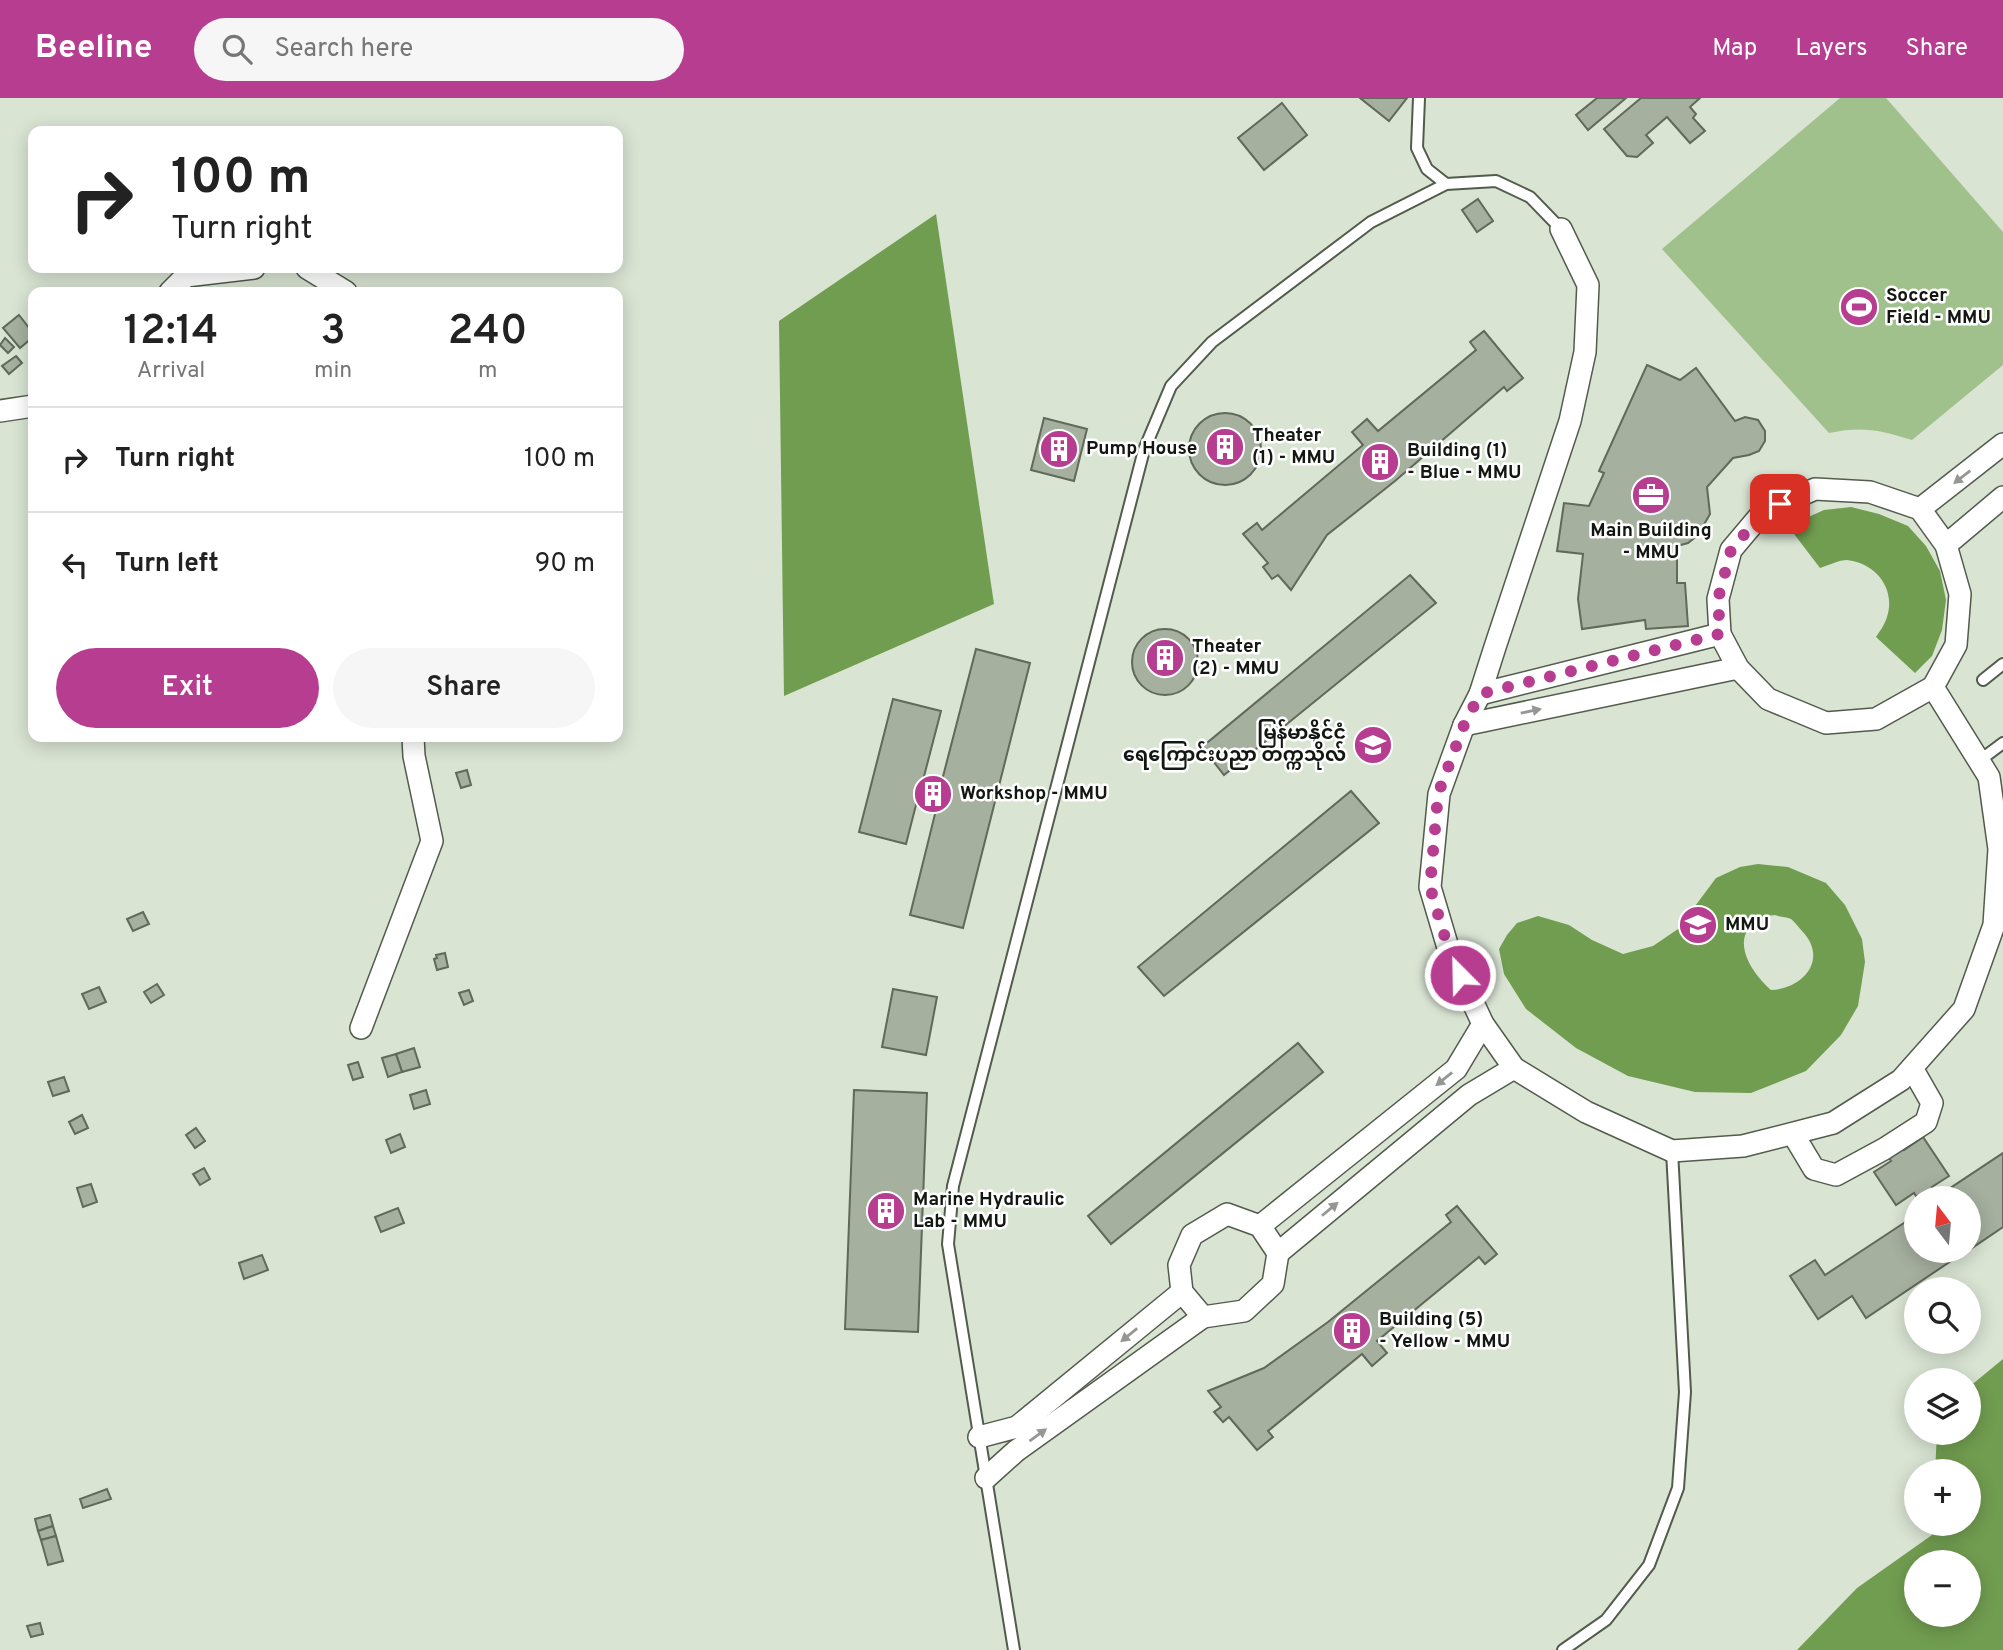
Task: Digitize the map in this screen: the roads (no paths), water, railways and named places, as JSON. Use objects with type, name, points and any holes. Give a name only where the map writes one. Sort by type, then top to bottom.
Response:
[{"type":"street","points":[[1561,229],[1588,285],[1585,352],[1570,421],[1480,694],[1464,725],[1438,794],[1430,887],[1449,951],[1483,1024],[1514,1068],[1586,1112],[1672,1151],[1743,1146],[1833,1123],[1901,1080],[1964,1009],[1994,925],[1998,849],[1989,778],[1933,687]]},
{"type":"street","points":[[175,287],[186,276],[212,273]]},
{"type":"street","points":[[315,273],[338,287]]},
{"type":"street","points":[[0,411],[28,407]]},
{"type":"street","points":[[1920,509],[2003,444]]},
{"type":"street","points":[[1815,489],[1870,492],[1920,509],[1946,545],[1960,594],[1956,645],[1933,687],[1876,719],[1826,723],[1768,699],[1738,668],[1720,634],[1718,599],[1731,550],[1763,512],[1815,489]]},
{"type":"street","points":[[1946,545],[2003,497]]},
{"type":"street","points":[[1480,694],[1720,634]]},
{"type":"street","points":[[1464,725],[1738,668]]},
{"type":"street","points":[[361,1028],[432,841],[414,756],[414,742]]},
{"type":"street","points":[[1259,1226],[1456,1069],[1483,1024]]},
{"type":"street","points":[[986,1478],[1016,1451],[1203,1317],[1244,1311],[1273,1284],[1278,1253],[1469,1095],[1514,1068]]},
{"type":"street","points":[[1793,1133],[1814,1169],[1836,1175],[1872,1156],[1926,1122],[1932,1103],[1912,1068]]},
{"type":"street","points":[[1203,1317],[1182,1292],[1180,1265],[1192,1235],[1227,1214],[1259,1226],[1278,1253]]},
{"type":"street","points":[[979,1437],[1017,1427],[1182,1292]]},
{"type":"lane","points":[[1419,98],[1417,148],[1427,169],[1446,184]]},
{"type":"lane","points":[[1014,1650],[948,1244],[953,1186],[1144,450],[1171,386],[1212,342],[1371,222],[1446,184],[1496,181],[1530,197],[1561,229]]},
{"type":"lane","points":[[1983,680],[2003,664]]},
{"type":"lane","points":[[1979,761],[2003,743]]},
{"type":"lane","points":[[1563,1650],[1606,1620],[1649,1565],[1678,1488],[1685,1392],[1672,1151]]},
{"type":"place","name":"Soccer Field - MMU","points":[[1859,307]]},
{"type":"place","name":"Theater (1) - MMU","points":[[1225,447]]},
{"type":"place","name":"Pump House","points":[[1059,449]]},
{"type":"place","name":"Building (1) - Blue - MMU","points":[[1380,462]]},
{"type":"place","name":"Main Building - MMU","points":[[1651,495]]},
{"type":"place","name":"Theater (2) - MMU","points":[[1165,658]]},
{"type":"place","name":"မြန်မာနိုင်ငံ ရေကြောင်းပညာ တက္ကသိုလ်","points":[[1373,745]]},
{"type":"place","name":"Workshop - MMU","points":[[933,794]]},
{"type":"place","name":"MMU","points":[[1698,925]]},
{"type":"place","name":"Marine Hydraulic Lab - MMU","points":[[886,1211]]},
{"type":"place","name":"Building (5) - Yellow - MMU","points":[[1352,1331]]}]
